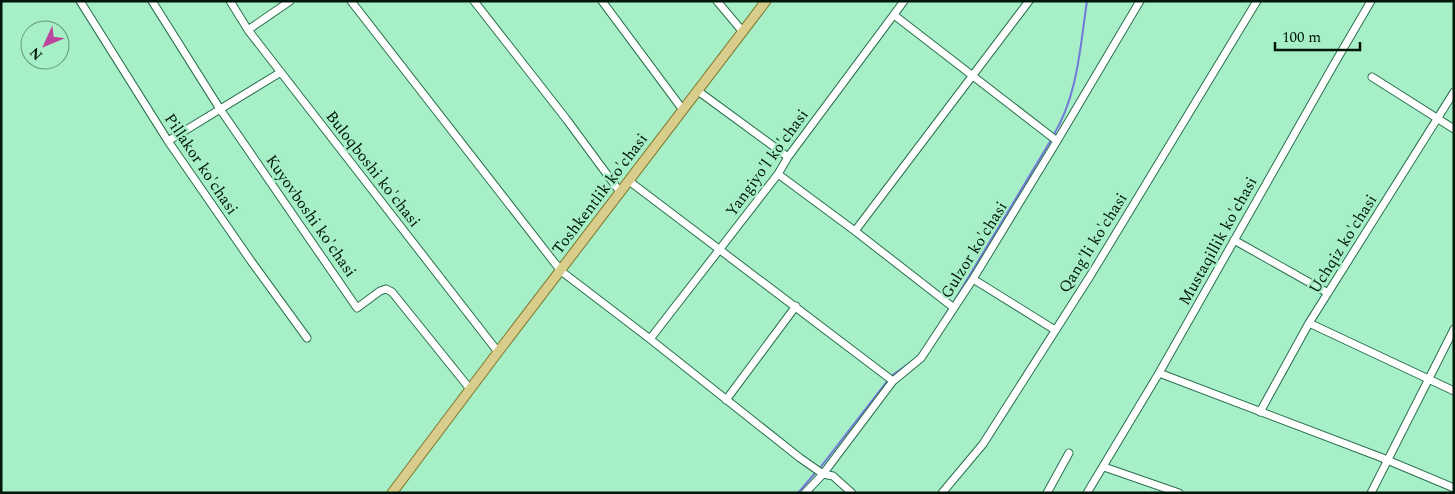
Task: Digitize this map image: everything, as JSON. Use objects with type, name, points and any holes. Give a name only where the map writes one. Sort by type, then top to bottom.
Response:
[{"type":"main road","name":"Toshkentlik ko'chasi","points":[[392,493],[766,1]]},
{"type":"street","name":"Pillakor ko'chasi","points":[[80,1],[168,142],[306,338]]},
{"type":"street","name":"Kuyovboshi ko'chasi","points":[[152,1],[220,109],[357,308],[380,291],[386,289],[392,292],[470,389]]},
{"type":"street","name":"Buloqboshi ko'chasi","points":[[230,1],[248,30],[498,352]]},
{"type":"street","points":[[248,30],[290,1]]},
{"type":"street","points":[[351,1],[561,271],[800,458],[824,474],[833,476],[852,493]]},
{"type":"street","points":[[474,1],[620,192]]},
{"type":"street","points":[[602,1],[684,110]]},
{"type":"street","points":[[717,1],[743,32]]},
{"type":"street","name":"Yangiyo'l ko'chasi","points":[[650,339],[778,174],[788,157],[904,1]]},
{"type":"street","points":[[855,231],[1028,1]]},
{"type":"street","name":"Gulzor ko'chasi","points":[[805,493],[824,474],[893,381],[921,358],[1058,141],[1140,1]]},
{"type":"street","name":"Qang'li ko'chasi","points":[[942,493],[983,444],[1092,273],[1257,1]]},
{"type":"street","name":"Mustaqillik ko'chasi","points":[[1087,493],[1159,373],[1371,1]]},
{"type":"street","points":[[894,15],[1058,141]]},
{"type":"street","points":[[168,142],[281,72]]},
{"type":"street","points":[[1372,77],[1454,128]]},
{"type":"street","points":[[698,91],[788,157]]},
{"type":"street","name":"Uchqiz ko'chasi","points":[[1260,412],[1328,293],[1454,92]]},
{"type":"street","points":[[778,174],[954,308]]},
{"type":"street","points":[[629,181],[893,381]]},
{"type":"street","points":[[1234,240],[1328,293]]},
{"type":"street","points":[[973,278],[1055,330]]},
{"type":"street","points":[[726,400],[796,306]]},
{"type":"street","points":[[1310,323],[1454,391]]},
{"type":"street","points":[[1371,493],[1427,379],[1454,329]]},
{"type":"street","points":[[1159,373],[1387,460],[1454,488]]},
{"type":"street","points":[[1047,493],[1069,453]]},
{"type":"street","points":[[1104,467],[1179,493]]},
{"type":"waterway","points":[[1053,136],[1068,104],[1073,87],[1087,1]]},
{"type":"waterway","points":[[953,303],[1051,140]]},
{"type":"waterway","points":[[942,320],[950,307]]},
{"type":"waterway","points":[[891,376],[914,360]]},
{"type":"waterway","points":[[819,469],[888,380]]},
{"type":"waterway","points":[[798,493],[816,472]]}]
